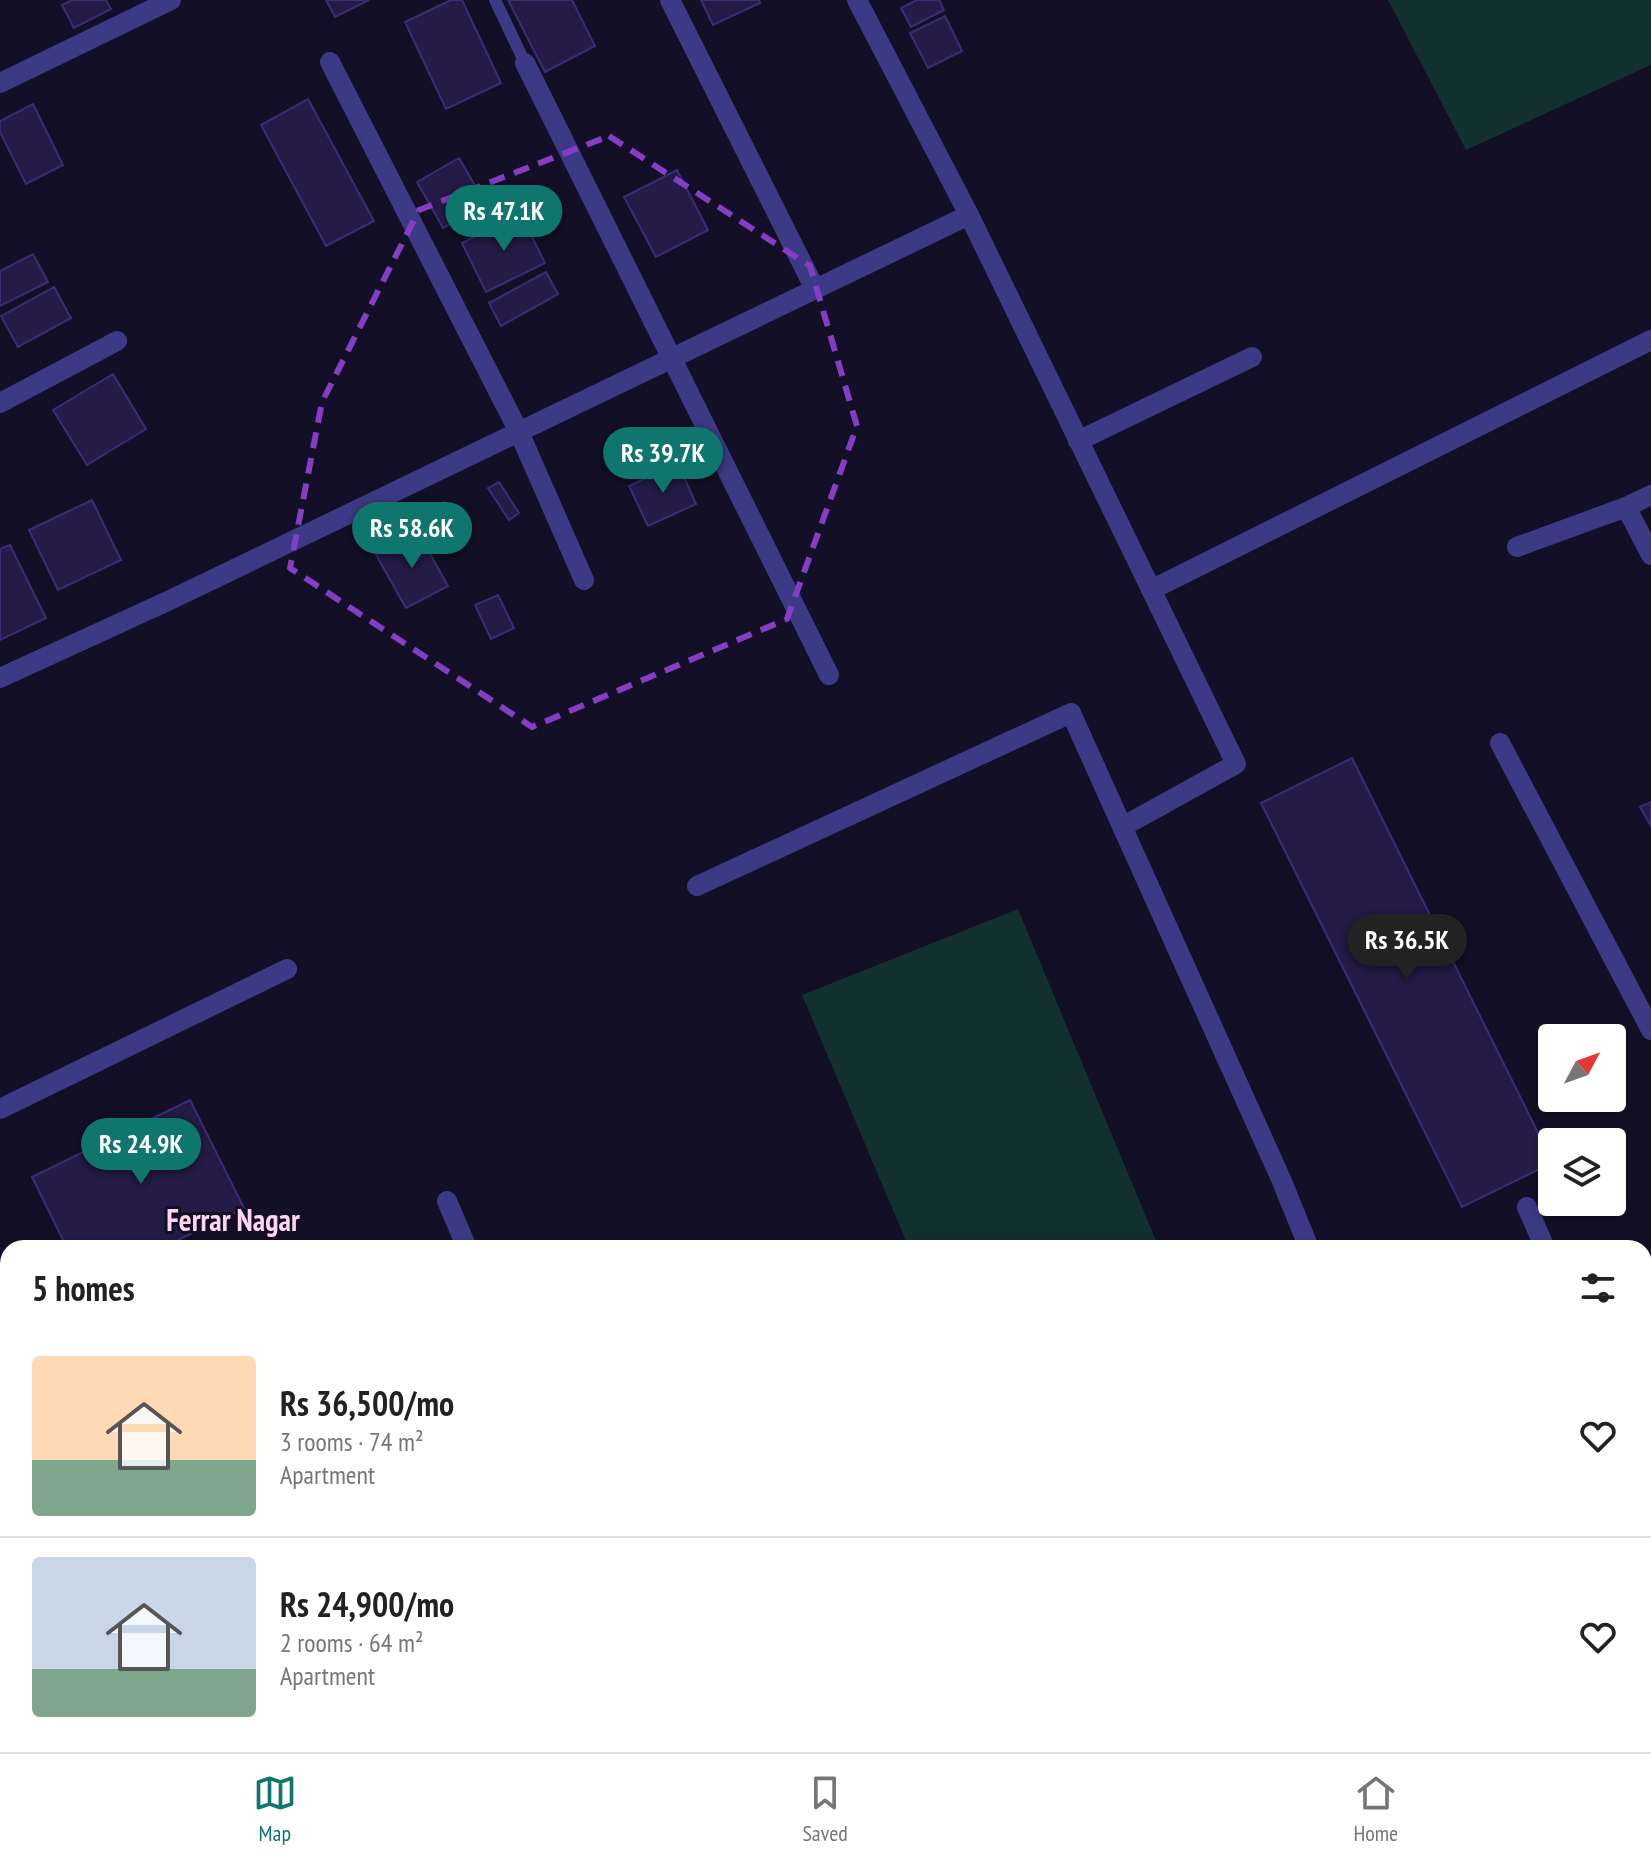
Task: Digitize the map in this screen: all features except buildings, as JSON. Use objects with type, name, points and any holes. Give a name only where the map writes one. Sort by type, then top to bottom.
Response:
[{"type":"street","points":[[0,83],[171,0]]},
{"type":"street","points":[[670,0],[815,289]]},
{"type":"street","points":[[857,0],[969,215],[1236,764],[1122,827]]},
{"type":"street","points":[[330,62],[519,432],[584,580]]},
{"type":"street","points":[[525,63],[829,675]]},
{"type":"street","points":[[0,678],[184,593],[969,215]]},
{"type":"street","points":[[1151,590],[1651,340]]},
{"type":"street","points":[[0,403],[117,341]]},
{"type":"street","points":[[1078,441],[1252,357]]},
{"type":"street","points":[[1517,547],[1651,495]]},
{"type":"street","points":[[1626,507],[1651,555]]},
{"type":"street","points":[[697,886],[1071,713],[1306,1240]]},
{"type":"street","points":[[1500,743],[1651,1030]]},
{"type":"street","points":[[0,1109],[287,969]]},
{"type":"street","points":[[447,1201],[464,1240]]},
{"type":"street","points":[[1527,1207],[1541,1240]]},
{"type":"lane","points":[[495,0],[525,63]]},
{"type":"highlighted area","points":[[609,136],[810,266],[857,426],[787,619],[532,727],[290,568],[322,402],[419,210]]},
{"type":"green space","points":[[1388,0],[1651,0],[1651,65],[1466,150]]},
{"type":"green space","points":[[1018,909],[1156,1240],[906,1240],[802,995]]},
{"type":"district","name":"Ferrar Nagar","points":[[233,1221]]}]
